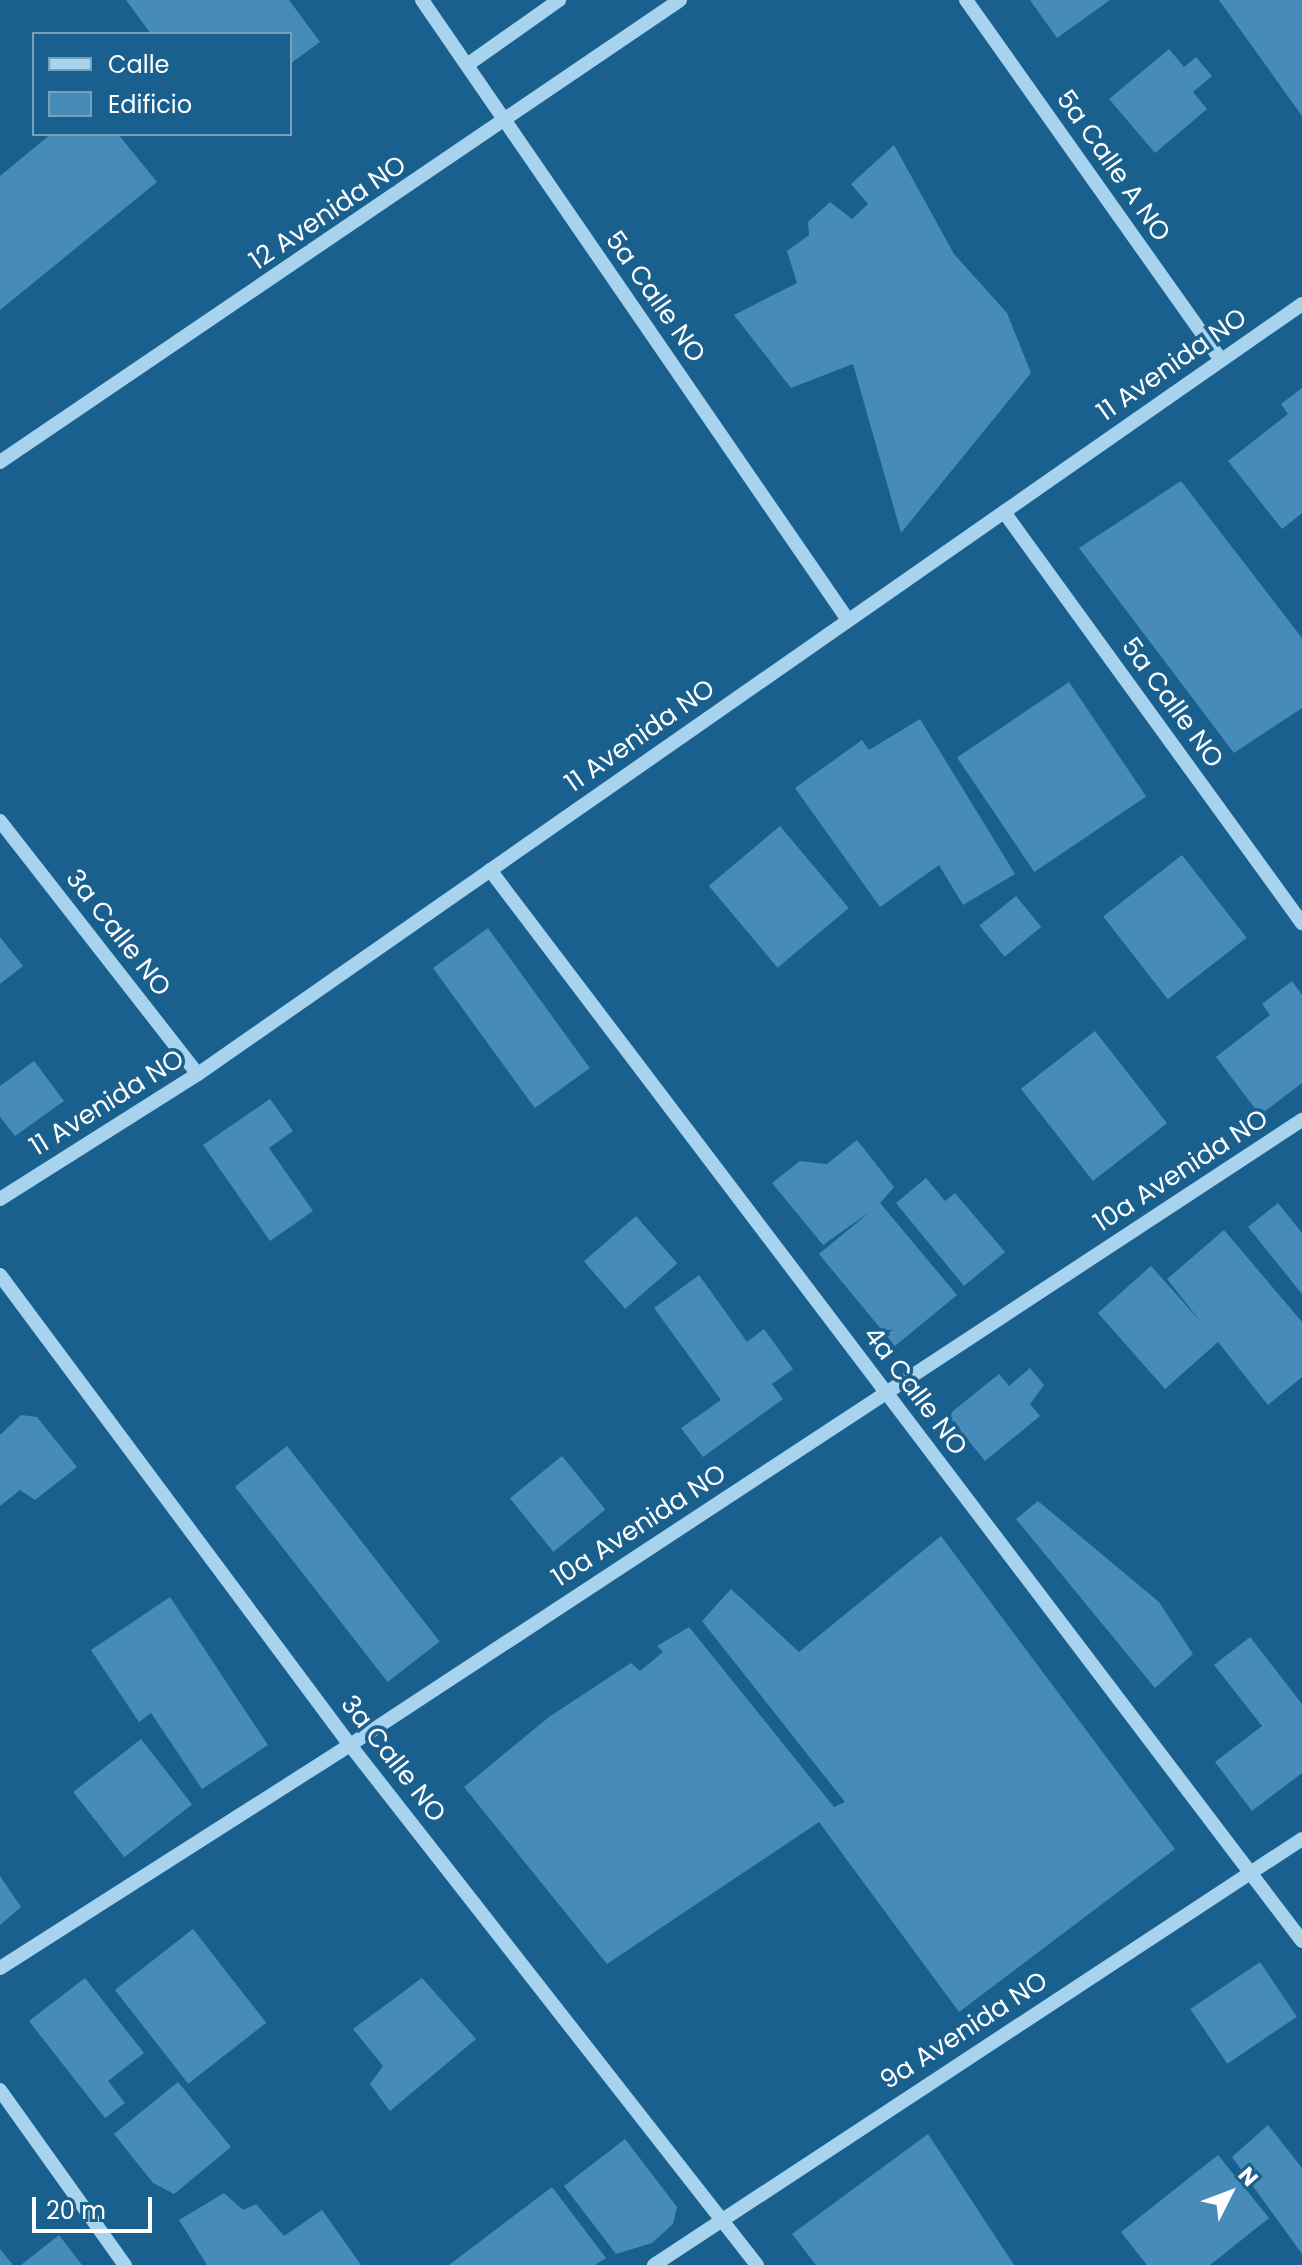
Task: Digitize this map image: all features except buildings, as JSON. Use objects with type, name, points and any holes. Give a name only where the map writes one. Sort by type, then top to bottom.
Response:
[{"type":"street","name":"5a Calle NO","points":[[422,0],[848,620]]},
{"type":"street","points":[[467,65],[559,0]]},
{"type":"street","name":"12 Avenida NO","points":[[0,462],[506,123],[680,0]]},
{"type":"street","name":"5a Calle A NO","points":[[966,0],[1221,360]]},
{"type":"street","name":"11 Avenida NO","points":[[0,1199],[198,1074],[1302,304]]},
{"type":"street","name":"5a Calle NO","points":[[1004,512],[1302,923]]},
{"type":"street","name":"3a Calle NO","points":[[0,821],[198,1074]]},
{"type":"street","name":"4a Calle NO","points":[[490,870],[1302,1941]]},
{"type":"street","name":"10a Avenida NO","points":[[0,1968],[350,1745],[1302,1120]]},
{"type":"street","name":"3a Calle NO","points":[[0,1275],[350,1745],[757,2265]]},
{"type":"street","name":"9a Avenida NO","points":[[654,2265],[721,2218],[1302,1839]]},
{"type":"street","points":[[0,2090],[125,2265]]}]
